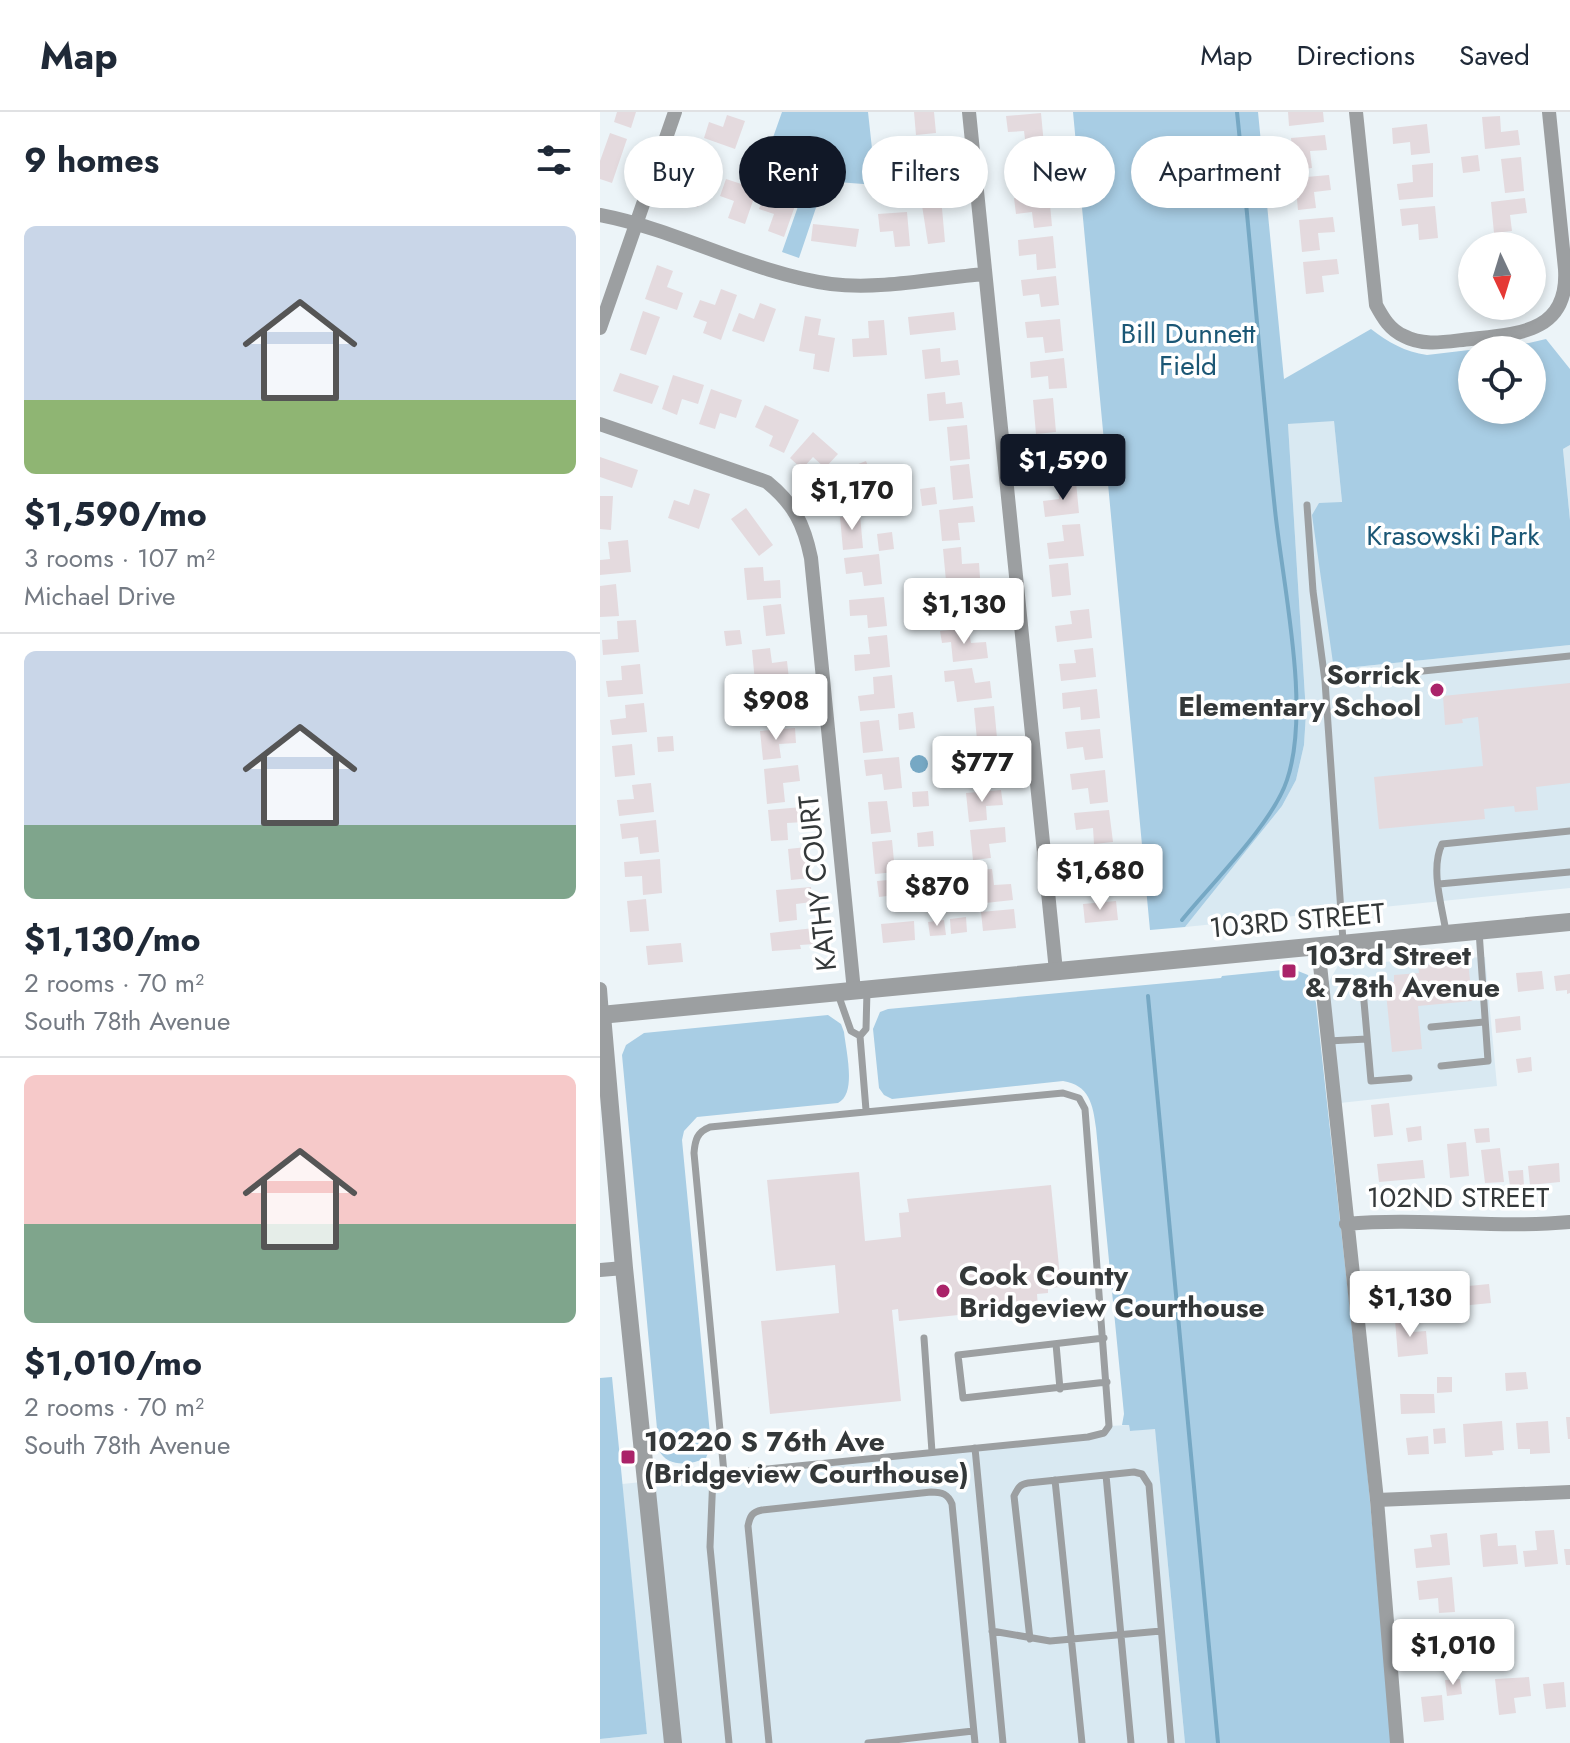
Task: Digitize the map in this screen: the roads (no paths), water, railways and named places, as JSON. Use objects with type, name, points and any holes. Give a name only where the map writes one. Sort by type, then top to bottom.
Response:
[{"type":"street","points":[[600,328],[675,112]]},
{"type":"street","points":[[969,112],[1056,971]]},
{"type":"street","points":[[1356,112],[1376,305],[1392,329],[1405,337],[1432,342],[1514,334],[1538,327],[1555,312],[1563,299],[1566,286],[1549,112]]},
{"type":"street","points":[[600,215],[637,222],[783,273],[832,284],[859,285],[985,274]]},
{"type":"street","name":"KATHY COURT","points":[[600,424],[767,482],[784,496],[806,531],[853,991]]},
{"type":"street","name":"103RD STREET","points":[[601,1015],[1570,922]]},
{"type":"street","points":[[1318,946],[1377,1500],[1397,1743]]},
{"type":"street","points":[[600,989],[624,1268],[673,1743]]},
{"type":"street","name":"102ND STREET","points":[[1346,1224],[1422,1220],[1519,1225],[1570,1222]]},
{"type":"street","points":[[600,1270],[624,1268]]},
{"type":"street","points":[[1377,1500],[1570,1492]]},
{"type":"lane","points":[[1307,505],[1313,591],[1325,681],[1343,944]]},
{"type":"lane","points":[[1325,681],[1570,656]]},
{"type":"lane","points":[[1446,934],[1439,884],[1438,853],[1442,844],[1570,831]]},
{"type":"lane","points":[[1439,884],[1570,872]]},
{"type":"lane","points":[[1441,1066],[1488,1061],[1479,931]]},
{"type":"lane","points":[[1362,979],[1371,1081],[1409,1078]]},
{"type":"lane","points":[[853,991],[851,1031],[860,1036]]},
{"type":"lane","points":[[853,991],[866,1029],[860,1036],[866,1110]]},
{"type":"lane","points":[[1431,1027],[1484,1022]]},
{"type":"lane","points":[[1328,1041],[1367,1039]]},
{"type":"lane","points":[[645,1481],[1088,1437],[1104,1433],[1109,1426],[1104,1338],[1085,1109],[1079,1098],[1063,1093],[866,1110],[710,1127],[701,1131],[695,1140],[724,1473]]},
{"type":"lane","points":[[924,1338],[932,1452]]},
{"type":"lane","points":[[1104,1338],[958,1355],[963,1398],[1107,1382]]},
{"type":"lane","points":[[1056,1344],[1060,1389]]},
{"type":"lane","points":[[975,1448],[1003,1743]]},
{"type":"lane","points":[[1030,1639],[1014,1496],[1022,1484],[1134,1472],[1142,1474],[1149,1485],[1171,1743]]},
{"type":"lane","points":[[713,1475],[710,1547],[729,1743]]},
{"type":"lane","points":[[1106,1475],[1131,1743]]},
{"type":"lane","points":[[1055,1480],[1082,1743]]},
{"type":"lane","points":[[769,1743],[756,1631],[749,1517],[762,1510],[931,1492],[941,1492],[949,1497],[952,1504],[975,1743]]},
{"type":"lane","points":[[992,1631],[1050,1641],[1161,1631]]},
{"type":"lane","points":[[868,1743],[940,1738],[973,1731]]},
{"type":"waterway","points":[[1182,920],[1269,815],[1287,780],[1294,751],[1296,684],[1293,647],[1275,510],[1237,112]]},
{"type":"waterway","points":[[1148,996],[1218,1743]]},
{"type":"place","name":"Sorrick Elementary School","points":[[1437,690]]},
{"type":"place","name":"103rd Street & 78th Avenue","points":[[1289,971]]},
{"type":"place","name":"Cook County Bridgeview Courthouse","points":[[943,1291]]},
{"type":"place","name":"10220 S 76th Ave (Bridgeview Courthouse)","points":[[628,1457]]},
{"type":"park label","name":"Bill Dunnett Field","points":[[1188,349]]},
{"type":"park label","name":"Krasowski Park","points":[[1453,535]]}]
